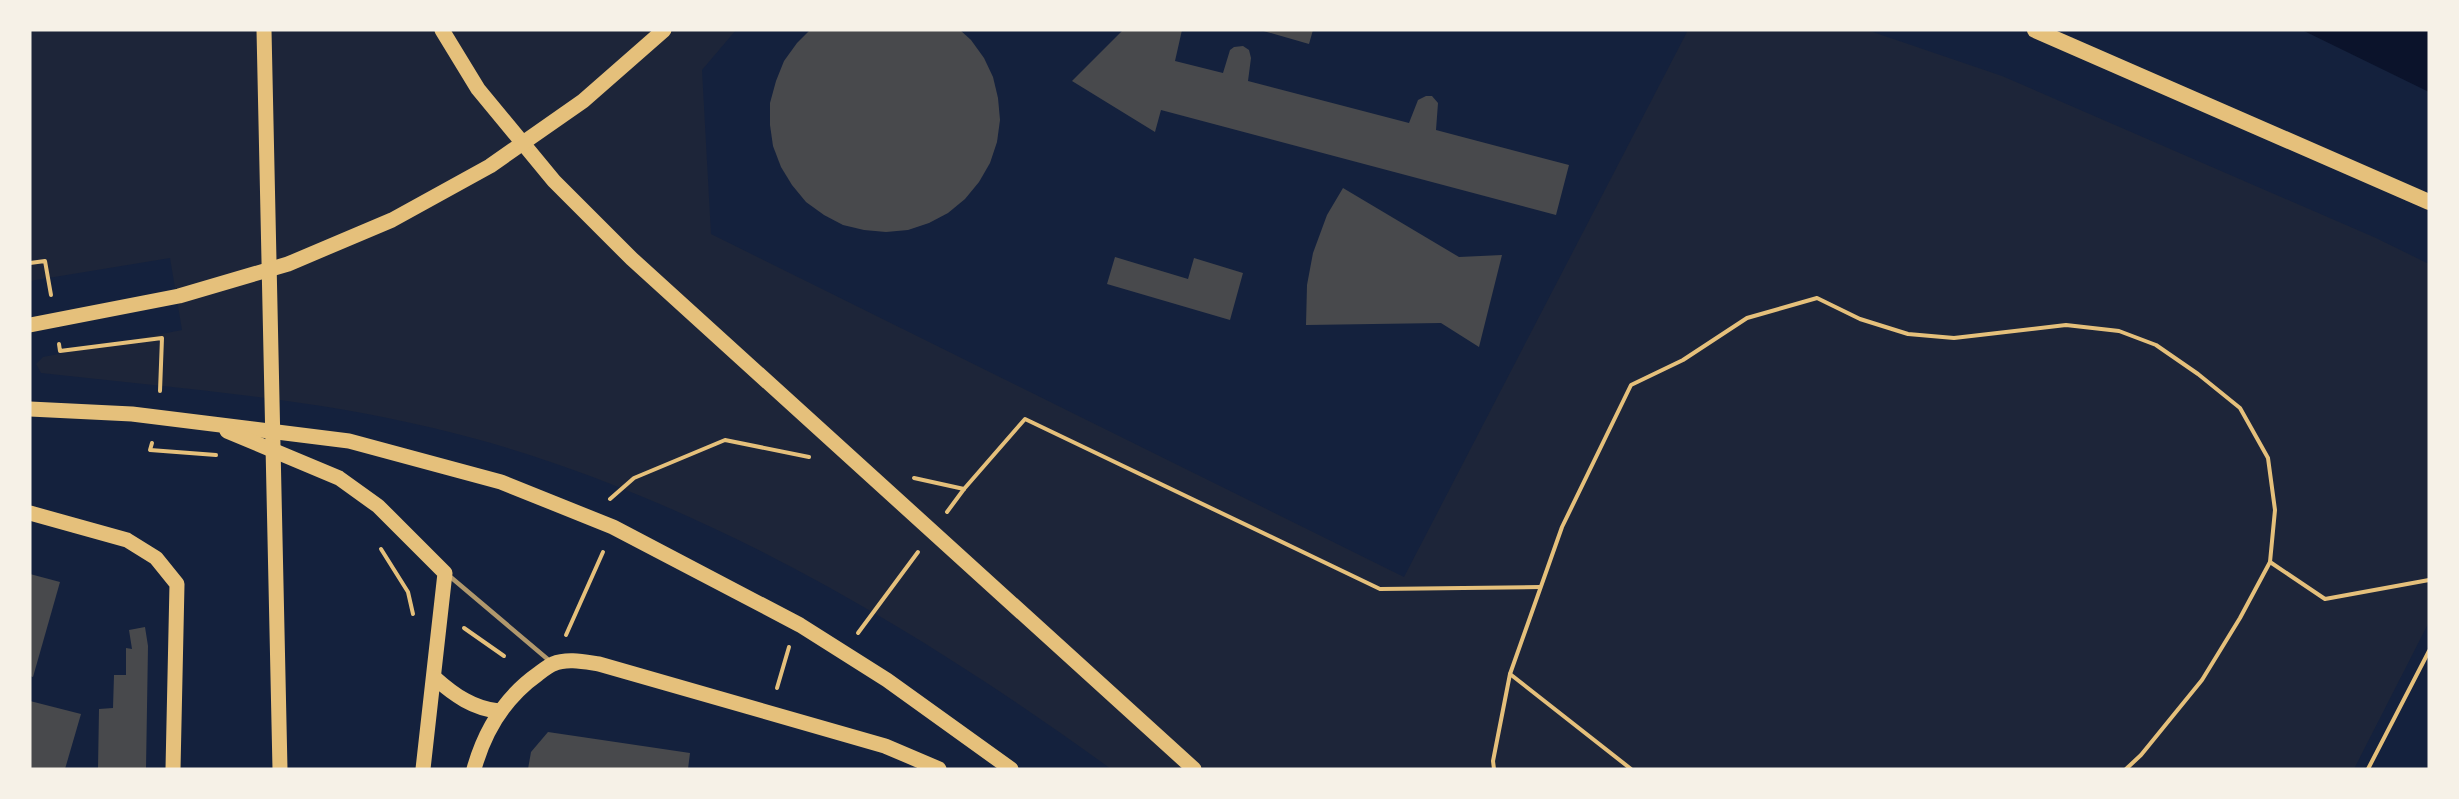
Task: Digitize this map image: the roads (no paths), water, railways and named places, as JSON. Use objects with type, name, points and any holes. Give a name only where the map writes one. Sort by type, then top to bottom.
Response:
[{"type":"highway","points":[[2035,30],[2429,202]]},
{"type":"main road","points":[[264,30],[280,769]]},
{"type":"main road","points":[[442,30],[478,89],[554,181],[632,259],[1194,769]]},
{"type":"main road","points":[[30,325],[179,296],[288,264],[402,215],[490,166],[583,101],[663,30]]},
{"type":"main road","points":[[30,409],[132,414],[349,441],[501,482],[613,527],[796,623],[887,680],[1011,769]]},
{"type":"main road","points":[[210,424],[339,478],[378,506],[445,573],[423,769]]},
{"type":"main road","points":[[30,513],[127,540],[156,558],[177,584],[173,769]]},
{"type":"main road","points":[[474,769],[485,735],[499,711],[522,685],[554,663],[579,661],[599,664],[885,746],[939,769]]},
{"type":"main road","points":[[435,678],[451,692],[483,710],[499,711]]},
{"type":"lane","points":[[445,573],[554,663]]}]
